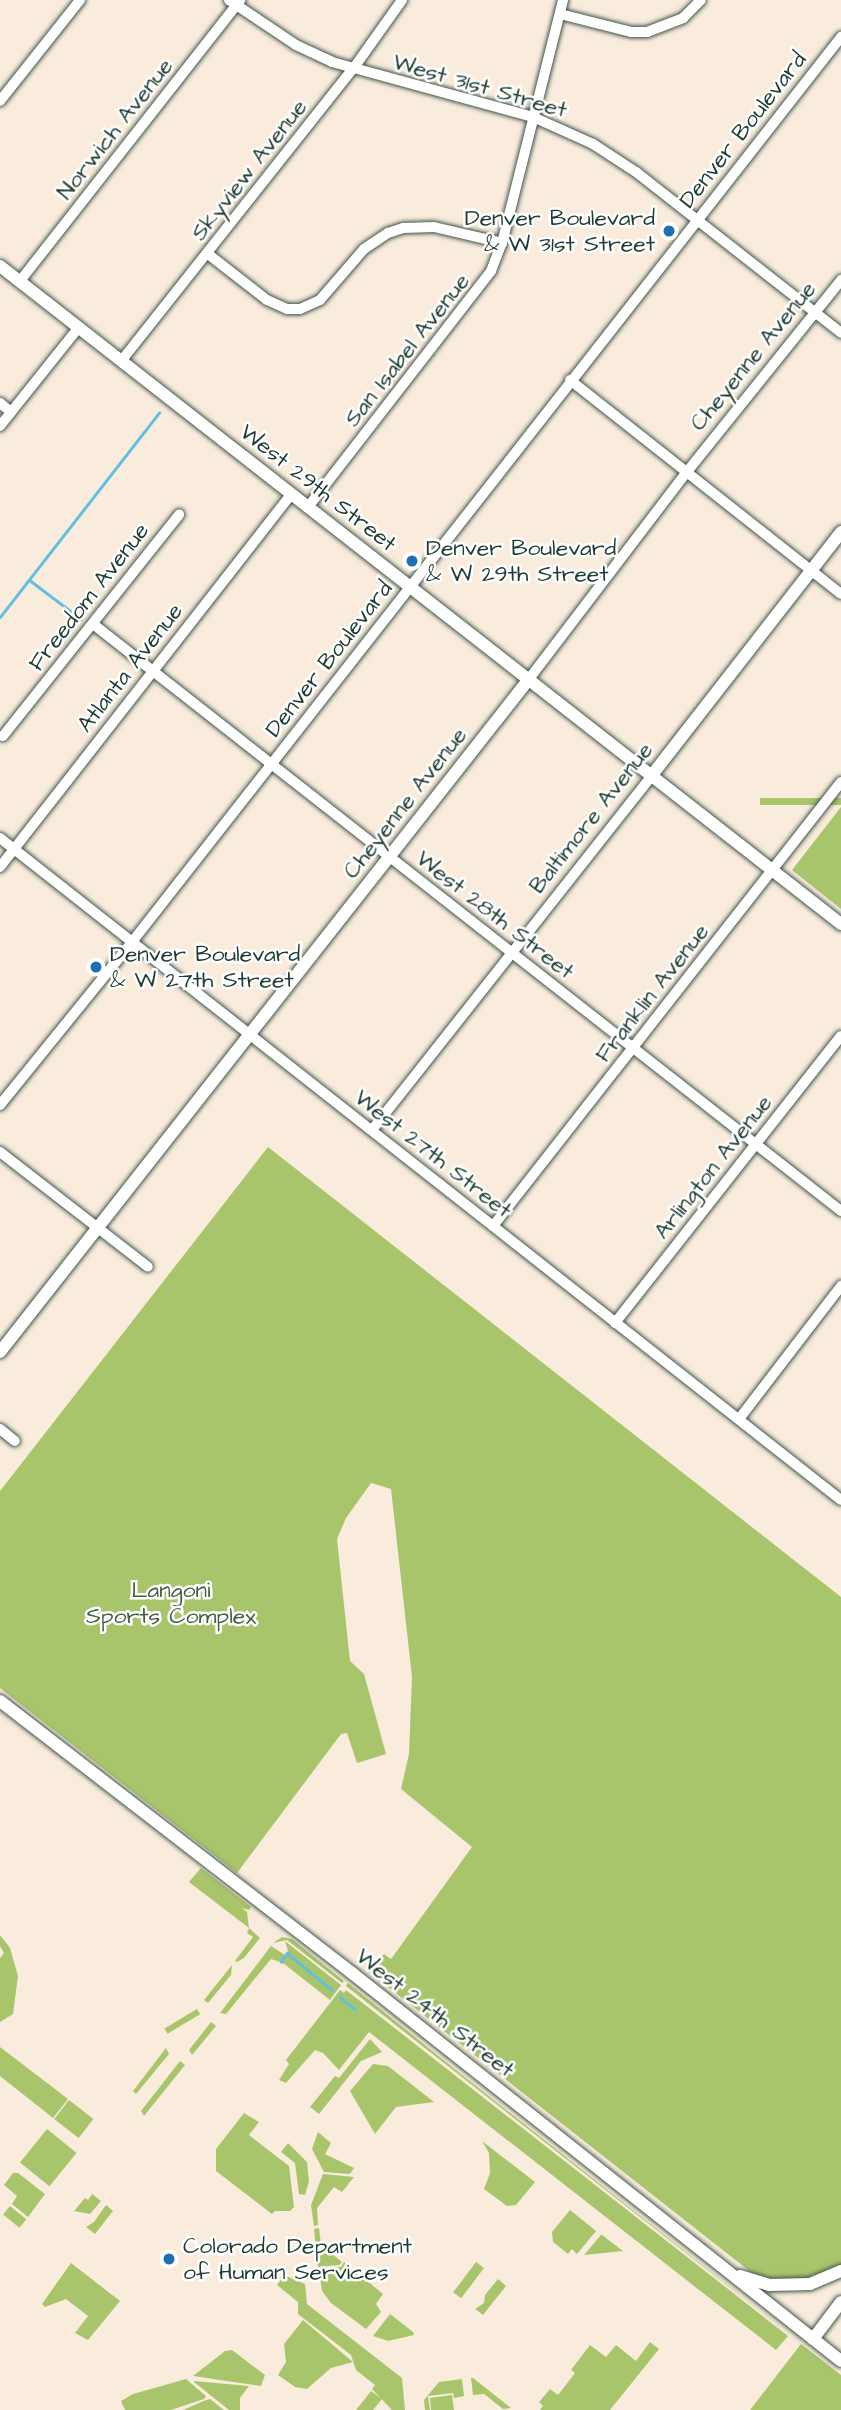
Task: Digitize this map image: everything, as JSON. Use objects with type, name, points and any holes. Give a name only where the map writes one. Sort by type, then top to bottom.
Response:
[{"type":"street","points":[[0,101],[80,0]]},
{"type":"street","name":"Skyview Avenue","points":[[122,360],[353,69],[402,0]]},
{"type":"street","name":"San Isabel Avenue","points":[[308,507],[483,285],[502,243],[563,0]]},
{"type":"street","points":[[560,14],[631,32],[647,32],[683,18],[701,0]]},
{"type":"street","name":"West 31st Street","points":[[235,2],[296,45],[353,69],[533,117],[593,144],[841,333]]},
{"type":"street","name":"Norwich Avenue","points":[[20,281],[235,2]]},
{"type":"street","name":"Denver Boulevard","points":[[0,1105],[132,942],[569,380],[841,37]]},
{"type":"street","points":[[208,254],[267,300],[287,309],[300,309],[320,300],[364,249],[396,231],[434,227],[502,243]]},
{"type":"street","name":"West 29th Street","points":[[0,266],[841,924]]},
{"type":"street","name":"Cheyenne Avenue","points":[[0,1352],[529,679],[686,472],[841,280]]},
{"type":"street","points":[[0,426],[79,327]]},
{"type":"street","points":[[569,380],[841,593]]},
{"type":"street","points":[[0,403],[11,412]]},
{"type":"street","name":"Atlanta Avenue","points":[[0,867],[291,494]]},
{"type":"street","name":"Freedom Avenue","points":[[3,736],[178,515]]},
{"type":"street","name":"Baltimore Avenue","points":[[372,1130],[841,532]]},
{"type":"street","name":"West 28th Street","points":[[93,624],[841,1211]]},
{"type":"street","name":"Franklin Avenue","points":[[493,1226],[841,782]]},
{"type":"street","name":"West 27th Street","points":[[0,838],[841,1500]]},
{"type":"street","name":"Arlington Avenue","points":[[615,1324],[841,1036]]},
{"type":"street","points":[[0,1152],[148,1267]]},
{"type":"street","points":[[738,1419],[841,1286]]},
{"type":"street","points":[[0,1429],[15,1441]]},
{"type":"street","name":"West 24th Street","points":[[0,1701],[841,2361]]},
{"type":"street","points":[[732,2274],[769,2285],[810,2284],[841,2271]]},
{"type":"street","points":[[813,2339],[841,2302]]},
{"type":"green space","points":[[760,798],[841,798],[841,805],[760,805]]},
{"type":"green space","points":[[841,807],[841,909],[792,870]]},
{"type":"green space","name":"Langoni Sports Complex","points":[[268,1147],[841,1597],[841,2265],[798,2280],[772,2279],[752,2273],[369,1972],[384,1954],[391,1959],[472,1847],[401,1789],[409,1754],[412,1677],[391,1489],[371,1483],[346,1518],[337,1539],[350,1661],[364,1674],[386,1754],[357,1763],[347,1733],[341,1734],[237,1873],[0,1688],[0,1491]]},
{"type":"green space","points":[[201,1868],[251,1907],[249,1910],[242,1908],[247,1912],[249,1928],[189,1882]]},
{"type":"green space","points":[[249,1928],[260,1938],[244,1958],[237,1962],[235,1961],[253,1937],[247,1933]]},
{"type":"green space","points":[[0,1935],[10,1948],[18,1976],[13,2014],[0,2022],[0,1958],[4,1953],[0,1946]]},
{"type":"green space","points":[[282,1937],[292,1939],[344,1981],[342,1983],[287,1940],[273,1943]]},
{"type":"green space","points":[[285,1941],[341,1985],[330,2000],[283,1963],[271,1959],[226,2014],[220,2013],[271,1946],[285,1955],[288,1951]]},
{"type":"green space","points":[[232,1965],[231,1975],[208,2003],[204,2000]]},
{"type":"green space","points":[[348,1983],[452,2067],[789,2334],[346,1986]]},
{"type":"green space","points":[[340,1990],[344,1993],[346,1990],[788,2336],[776,2350],[369,2032],[339,2070],[323,2053],[315,2050],[286,2083],[279,2080],[289,2064],[286,2060]]},
{"type":"green space","points":[[197,2009],[200,2014],[168,2034],[164,2029]]},
{"type":"green space","points":[[211,2022],[216,2026],[192,2055],[189,2050]]},
{"type":"green space","points":[[370,2039],[382,2052],[361,2061],[319,2114],[310,2107],[335,2076],[339,2078]]},
{"type":"green space","points":[[0,2047],[68,2099],[53,2118],[0,2076]]},
{"type":"green space","points":[[166,2048],[169,2054],[136,2094],[133,2091]]},
{"type":"green space","points":[[180,2061],[185,2065],[144,2116],[141,2111]]},
{"type":"green space","points":[[373,2064],[388,2066],[434,2102],[396,2107],[375,2134],[350,2091]]},
{"type":"green space","points":[[69,2100],[93,2119],[79,2138],[54,2119]]},
{"type":"green space","points":[[244,2113],[259,2122],[249,2135],[289,2166],[294,2207],[290,2211],[275,2211],[272,2214],[216,2171],[216,2149]]},
{"type":"green space","points":[[47,2129],[77,2153],[49,2186],[20,2162]]},
{"type":"green space","points":[[318,2132],[331,2143],[325,2154],[354,2168],[350,2174],[324,2172],[312,2149]]},
{"type":"green space","points":[[482,2141],[535,2182],[516,2205],[507,2206],[484,2189],[490,2173],[489,2153]]},
{"type":"green space","points":[[288,2143],[307,2162],[309,2182],[305,2195],[299,2194],[295,2163],[281,2152]]},
{"type":"green space","points":[[13,2173],[18,2173],[45,2194],[28,2217],[12,2204],[17,2196],[4,2185]]},
{"type":"green space","points":[[323,2174],[354,2177],[342,2192],[334,2187],[317,2208],[318,2225],[314,2226],[311,2205]]},
{"type":"green space","points":[[92,2194],[101,2201],[90,2214],[74,2211],[85,2198],[88,2200]]},
{"type":"green space","points":[[106,2205],[113,2211],[95,2234],[86,2227],[94,2222]]},
{"type":"green space","points":[[10,2206],[26,2219],[19,2228],[3,2215]]},
{"type":"green space","points":[[570,2210],[596,2231],[577,2254],[572,2249],[568,2254],[553,2242],[552,2232]]},
{"type":"green space","points":[[319,2228],[321,2245],[342,2262],[339,2265],[318,2267],[314,2229]]},
{"type":"green space","points":[[602,2235],[623,2251],[584,2255]]},
{"type":"green space","points":[[344,2262],[383,2294],[376,2304],[381,2312],[366,2329],[331,2303],[322,2291],[320,2276],[332,2273],[331,2268],[341,2267]]},
{"type":"green space","points":[[476,2262],[484,2268],[461,2298],[453,2292]]},
{"type":"green space","points":[[71,2263],[120,2301],[88,2340],[75,2333],[88,2316],[66,2299],[45,2307],[42,2304]]},
{"type":"green space","points":[[284,2275],[305,2284],[307,2304],[402,2378],[405,2410],[392,2410],[372,2389],[375,2385],[356,2370],[351,2355],[298,2314],[298,2302],[277,2285]]},
{"type":"green space","points":[[498,2279],[506,2286],[483,2315],[475,2309],[484,2303],[485,2295]]},
{"type":"green space","points":[[390,2314],[414,2335],[388,2341],[373,2336]]},
{"type":"green space","points":[[303,2320],[353,2362],[331,2368],[307,2389],[295,2387],[278,2375],[286,2362],[284,2344]]},
{"type":"green space","points":[[650,2342],[659,2349],[610,2410],[540,2410],[543,2406],[539,2402],[550,2389],[558,2395],[575,2373],[571,2370],[590,2345],[606,2357],[616,2345],[636,2361]]},
{"type":"green space","points":[[801,2344],[841,2375],[841,2410],[750,2410]]},
{"type":"green space","points":[[232,2350],[265,2375],[261,2386],[193,2376],[225,2351]]},
{"type":"green space","points":[[471,2378],[511,2408],[503,2409],[484,2394],[473,2395]]},
{"type":"green space","points":[[186,2379],[206,2396],[204,2399],[171,2410],[125,2410],[121,2401],[133,2394]]},
{"type":"green space","points":[[462,2379],[464,2396],[454,2398],[453,2393],[428,2396],[430,2410],[425,2410],[424,2400],[439,2382]]},
{"type":"green space","points":[[194,2382],[249,2386],[240,2398],[240,2410],[229,2410]]},
{"type":"green space","points":[[371,2391],[382,2399],[373,2410],[356,2410]]},
{"type":"green space","points":[[452,2395],[454,2410],[431,2410],[430,2398]]},
{"type":"green space","points":[[210,2399],[224,2410],[183,2410],[206,2400]]},
{"type":"waterway","points":[[0,617],[159,413]]},
{"type":"waterway","points":[[31,581],[81,619]]},
{"type":"waterway","points":[[281,1962],[287,1953],[332,1990]]},
{"type":"waterway","points":[[340,1997],[355,2009]]},
{"type":"place","name":"Denver Boulevard & W 31st Street","points":[[669,231]]},
{"type":"place","name":"Denver Boulevard & W 29th Street","points":[[412,561]]},
{"type":"place","name":"Denver Boulevard & W 27th Street","points":[[96,967]]},
{"type":"place","name":"Colorado Department of Human Services","points":[[169,2259]]}]
